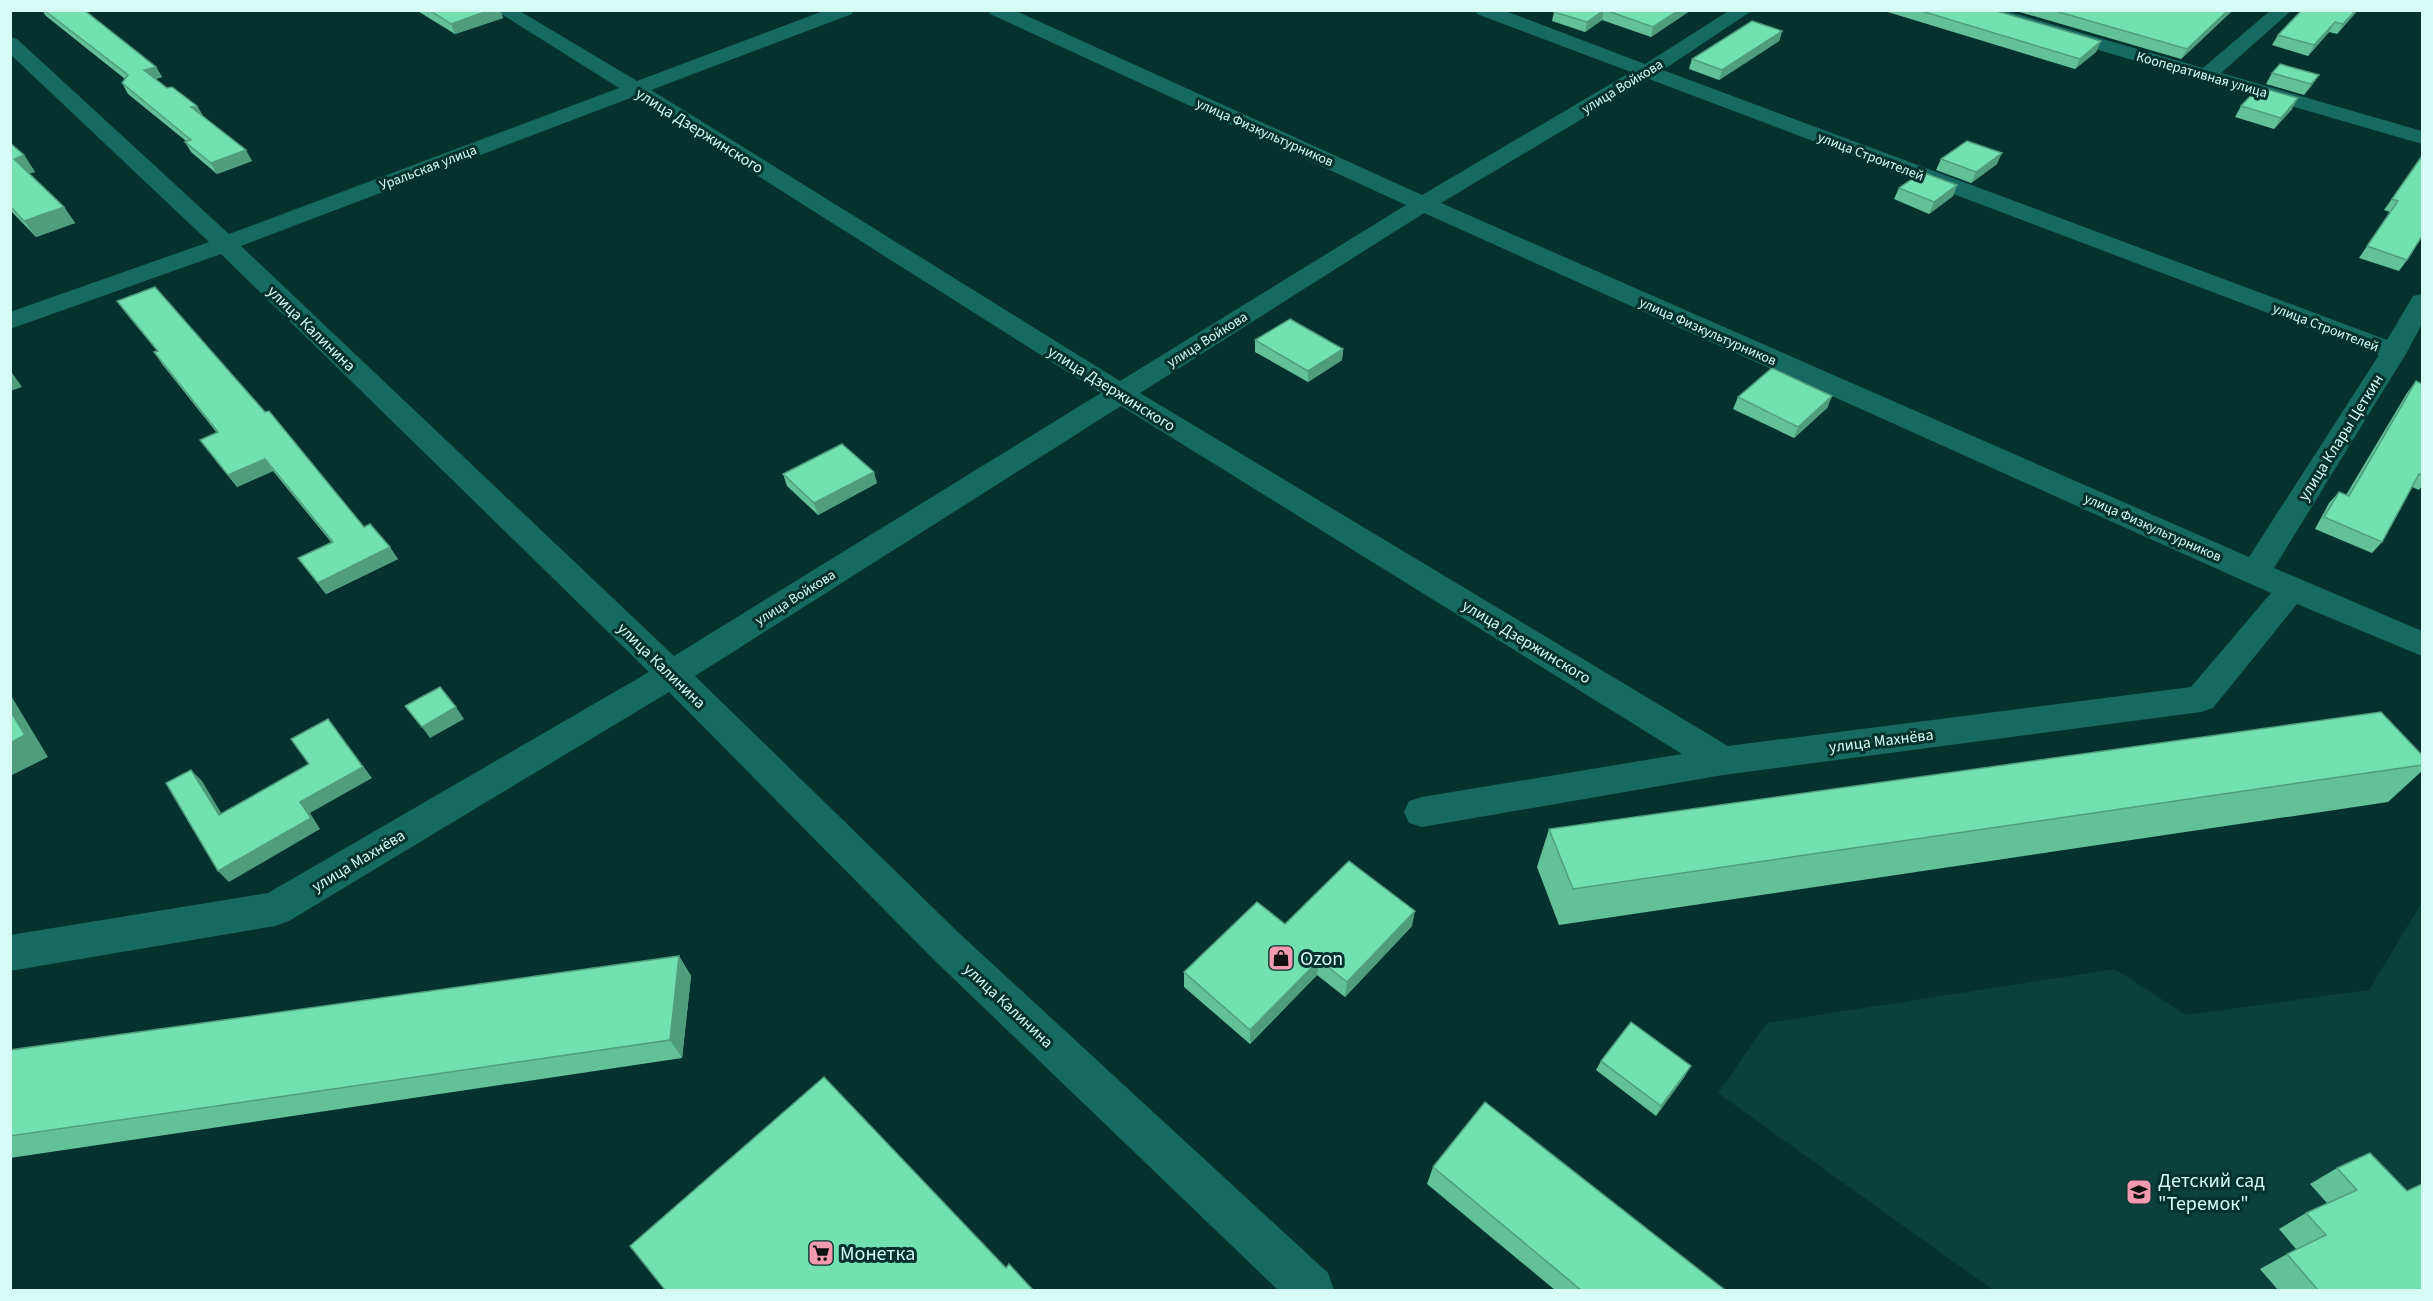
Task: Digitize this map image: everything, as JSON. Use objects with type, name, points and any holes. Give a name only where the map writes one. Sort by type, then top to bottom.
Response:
[{"type":"street","name":"улица Дзержинского","points":[[504,10],[635,89],[1120,393],[1723,761]]},
{"type":"street","name":"Уральская улица","points":[[10,321],[225,244],[845,10]]},
{"type":"street","name":"улица Физкультурников","points":[[997,10],[1423,204],[2255,573],[2422,644]]},
{"type":"street","name":"улица Строителей","points":[[1484,10],[2394,352]]},
{"type":"street","name":"улица Войкова","points":[[672,674],[1423,204],[1647,71],[1744,10]]},
{"type":"street","name":"Кооперативная улица","points":[[1981,10],[2422,138]]},
{"type":"street","points":[[2207,75],[2281,11]]},
{"type":"street","name":"улица Калинина","points":[[10,43],[225,244],[672,674],[946,946],[1311,1290]]},
{"type":"street","name":"улица Клары Цеткин","points":[[2255,573],[2394,352],[2422,301]]},
{"type":"street","name":"улица Махнёва","points":[[1422,812],[1723,761],[2201,699],[2292,589]]},
{"type":"street","name":"улица Махнёва","points":[[10,953],[275,909],[672,674]]},
{"type":"shaded area","name":"Детский сад \"Теремок\"","points":[[2422,902],[2422,1290],[1993,1290],[1718,1093],[1767,1023],[2115,969],[2186,1015],[2369,990]]},
{"type":"building","points":[[44,10],[84,10],[156,67],[144,70],[167,88],[172,87],[197,106],[191,107],[246,150],[211,163],[185,142],[191,140],[122,83],[128,75]]},
{"type":"building","points":[[429,10],[490,10],[451,24]]},
{"type":"building","points":[[1556,10],[1604,10],[1587,22],[1554,12]]},
{"type":"building","points":[[1605,10],[1679,10],[1653,27]]},
{"type":"building","points":[[1918,10],[1993,10],[2101,41],[2080,59]]},
{"type":"building","points":[[2052,10],[2228,10],[2187,49]]},
{"type":"building","points":[[2302,10],[2356,10],[2343,24],[2335,22],[2314,45],[2278,35]]},
{"type":"building","points":[[1752,21],[1782,31],[1722,70],[1692,59]]},
{"type":"building","points":[[2280,64],[2319,75],[2311,84],[2272,73]]},
{"type":"building","points":[[2259,87],[2298,98],[2281,118],[2241,106]]},
{"type":"building","points":[[1967,141],[2002,153],[1976,172],[1941,159]]},
{"type":"building","points":[[10,143],[24,155],[14,159],[64,207],[24,221],[10,206]]},
{"type":"building","points":[[2422,156],[2422,236],[2407,260],[2367,246],[2398,201],[2392,199]]},
{"type":"building","points":[[1922,172],[1957,185],[1934,202],[1899,188]]},
{"type":"building","points":[[155,287],[265,412],[269,411],[364,527],[370,524],[390,547],[318,583],[298,558],[333,542],[265,459],[228,475],[200,440],[218,432],[154,352],[158,351],[117,301]]},
{"type":"building","points":[[1290,319],[1343,349],[1308,371],[1255,340]]},
{"type":"building","points":[[1772,368],[1832,396],[1798,427],[1738,397]]},
{"type":"building","points":[[2416,381],[2422,384],[2422,475],[2419,474],[2382,542],[2324,517],[2339,492],[2349,496]]},
{"type":"building","points":[[842,444],[874,472],[814,503],[783,474]]},
{"type":"building","points":[[440,687],[456,707],[422,727],[405,706]]},
{"type":"building","points":[[10,710],[25,735],[10,743]]},
{"type":"building","points":[[2381,712],[2422,755],[2422,765],[1573,889],[1549,829]]},
{"type":"building","points":[[328,719],[363,767],[300,802],[311,818],[218,871],[166,783],[191,770],[219,815],[309,764],[291,739]]},
{"type":"building","points":[[1349,861],[1415,911],[1347,982],[1319,960],[1250,1030],[1184,972],[1257,902],[1285,924]]},
{"type":"building","points":[[679,956],[670,1040],[10,1136],[10,1050]]},
{"type":"building","points":[[1631,1022],[1691,1066],[1661,1106],[1601,1061]]},
{"type":"building","points":[[824,1077],[1006,1268],[1009,1264],[1033,1290],[665,1290],[630,1246]]},
{"type":"building","points":[[1485,1102],[1725,1290],[1581,1290],[1433,1167]]},
{"type":"building","points":[[2370,1153],[2407,1191],[2422,1184],[2422,1290],[2318,1290],[2287,1254],[2326,1235],[2306,1213],[2357,1190],[2337,1168]]},
{"type":"place","name":"Ozon","points":[[1281,958]]},
{"type":"place","name":"Детский сад \"Теремок\"","points":[[2139,1192]]},
{"type":"place","name":"Монетка","points":[[821,1253]]}]
